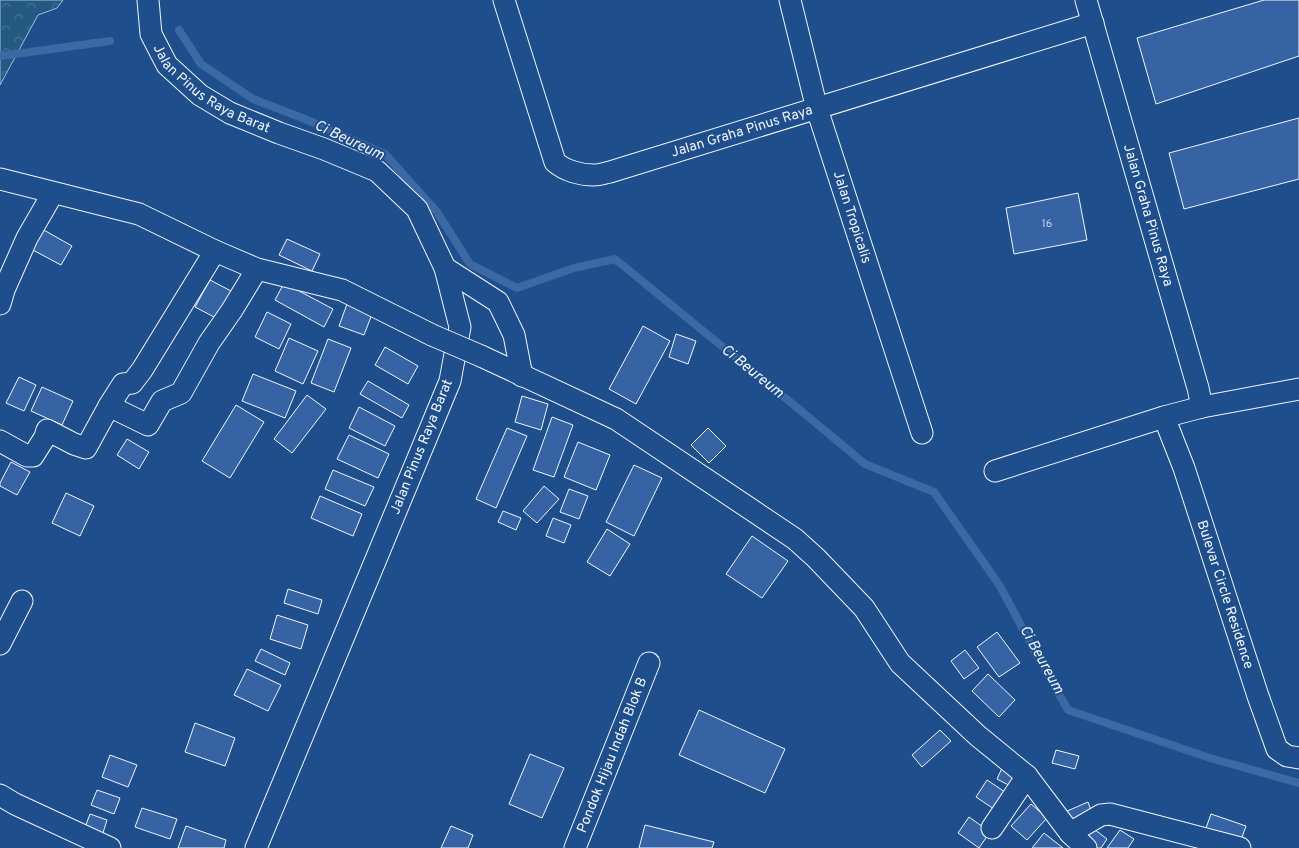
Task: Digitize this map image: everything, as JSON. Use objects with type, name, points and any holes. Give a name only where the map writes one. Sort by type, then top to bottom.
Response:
[{"type":"street","name":"Jalan Pinus Raya Barat","points":[[148,0],[151,34],[167,65],[200,95],[230,113],[377,171],[418,210],[444,268],[460,327],[450,381],[256,848]]},
{"type":"street","name":"Jalan Graha Pinus Raya","points":[[504,0],[555,162],[567,170],[595,176],[1093,23]]},
{"type":"street","name":"Jalan Tropicalis","points":[[790,0],[817,109],[922,433]]},
{"type":"street","name":"Jalan Graha Pinus Raya","points":[[1086,0],[1202,407]]},
{"type":"street","points":[[0,180],[139,214],[257,270],[342,290],[432,335],[616,419],[795,539],[816,558],[864,608],[900,663],[978,736],[1027,776],[1070,833],[1086,848]]},
{"type":"street","points":[[0,304],[4,290],[27,238],[54,193]]},
{"type":"street","points":[[0,441],[27,456],[33,456],[47,430],[86,448],[109,406],[124,384],[132,383],[142,370],[215,251]]},
{"type":"street","points":[[444,268],[498,302],[514,335],[522,376]]},
{"type":"street","points":[[109,406],[148,425],[162,401],[181,392],[209,344],[257,270]]},
{"type":"street","points":[[995,471],[1164,417],[1202,407],[1299,389]]},
{"type":"street","name":"Bulevar Circle Residence","points":[[1164,417],[1184,468],[1277,749],[1287,756],[1299,758]]},
{"type":"street","points":[[0,644],[22,601]]},
{"type":"street","name":"Pondok Hijau Indah Blok B","points":[[575,848],[649,663]]},
{"type":"street","points":[[992,828],[1027,776]]},
{"type":"street","points":[[0,795],[15,804],[110,848]]},
{"type":"street","points":[[1070,833],[1101,815],[1110,814],[1240,848]]},
{"type":"green space","points":[[0,0],[63,0],[57,8],[38,15],[0,85]]},
{"type":"building","points":[[1264,0],[1299,0],[1299,56],[1156,104],[1137,38]]},
{"type":"building","points":[[1299,118],[1299,179],[1184,209],[1169,153]]},
{"type":"building","points":[[1078,193],[1087,240],[1014,254],[1006,208]]},
{"type":"building","points":[[42,229],[72,246],[61,265],[31,249]]},
{"type":"building","points":[[287,239],[320,254],[312,271],[279,255]]},
{"type":"building","points":[[210,280],[231,291],[216,318],[195,307]]},
{"type":"building","points":[[284,283],[333,309],[324,327],[275,300]]},
{"type":"building","points":[[347,304],[372,314],[364,335],[339,326]]},
{"type":"building","points":[[267,312],[291,324],[279,349],[255,337]]},
{"type":"building","points":[[643,326],[670,341],[636,404],[609,389]]},
{"type":"building","points":[[676,334],[696,341],[688,364],[669,357]]},
{"type":"building","points":[[289,338],[318,351],[303,384],[275,371]]},
{"type":"building","points":[[328,339],[351,348],[334,392],[311,383]]},
{"type":"building","points":[[385,347],[418,366],[408,384],[375,365]]},
{"type":"building","points":[[253,374],[296,391],[285,418],[242,401]]},
{"type":"building","points":[[19,377],[36,385],[24,411],[6,403]]},
{"type":"building","points":[[368,381],[409,405],[402,418],[360,394]]},
{"type":"building","points":[[42,387],[73,401],[62,425],[31,411]]},
{"type":"building","points":[[307,395],[326,409],[292,453],[274,439]]},
{"type":"building","points":[[522,396],[548,404],[541,430],[515,422]]},
{"type":"building","points":[[236,405],[264,422],[230,478],[202,461]]},
{"type":"building","points":[[359,407],[395,426],[385,446],[349,428]]},
{"type":"building","points":[[552,417],[573,425],[554,477],[533,470]]},
{"type":"building","points":[[507,428],[527,436],[496,508],[476,499]]},
{"type":"building","points":[[708,428],[726,446],[709,463],[691,445]]},
{"type":"building","points":[[349,435],[389,454],[378,478],[337,459]]},
{"type":"building","points":[[127,439],[149,452],[139,469],[117,455]]},
{"type":"building","points":[[578,442],[610,455],[596,490],[564,477]]},
{"type":"building","points":[[11,462],[30,472],[17,495],[0,486]]},
{"type":"building","points":[[634,465],[662,478],[634,536],[606,522]]},
{"type":"building","points":[[333,470],[374,487],[365,506],[325,489]]},
{"type":"building","points":[[544,486],[559,499],[537,523],[523,511]]},
{"type":"building","points":[[569,489],[588,496],[579,519],[560,512]]},
{"type":"building","points":[[66,493],[94,506],[80,536],[52,523]]},
{"type":"building","points":[[320,496],[362,514],[353,536],[311,518]]},
{"type":"building","points":[[503,511],[521,518],[516,530],[498,522]]},
{"type":"building","points":[[553,518],[571,525],[564,543],[546,536]]},
{"type":"building","points":[[607,529],[630,544],[610,576],[587,562]]},
{"type":"building","points":[[752,536],[788,561],[762,598],[726,574]]},
{"type":"building","points":[[288,589],[322,600],[318,614],[284,603]]},
{"type":"building","points":[[277,615],[308,625],[301,649],[270,639]]},
{"type":"building","points":[[997,632],[1020,663],[999,677],[977,647]]},
{"type":"building","points":[[261,649],[290,663],[285,675],[255,661]]},
{"type":"building","points":[[965,650],[979,668],[964,679],[951,661]]},
{"type":"building","points":[[247,669],[281,685],[268,711],[234,695]]},
{"type":"building","points":[[988,674],[1015,700],[999,717],[972,691]]},
{"type":"building","points":[[699,710],[785,749],[765,793],[679,755]]},
{"type":"building","points":[[195,723],[235,738],[225,766],[185,752]]},
{"type":"building","points":[[940,730],[951,741],[922,767],[912,755]]},
{"type":"building","points":[[1056,750],[1079,756],[1075,769],[1052,763]]},
{"type":"building","points":[[530,754],[564,768],[542,818],[509,804]]},
{"type":"building","points":[[110,755],[137,765],[128,787],[102,777]]},
{"type":"building","points":[[1003,766],[1020,775],[1014,788],[997,779]]},
{"type":"building","points":[[987,780],[1008,794],[997,811],[976,797]]},
{"type":"building","points":[[97,790],[120,798],[114,814],[91,805]]},
{"type":"building","points":[[1088,802],[1092,813],[1070,823],[1065,812]]},
{"type":"building","points":[[1031,804],[1047,818],[1027,840],[1011,826]]},
{"type":"building","points":[[142,808],[177,819],[170,839],[135,827]]},
{"type":"building","points":[[90,814],[107,820],[102,836],[84,830]]},
{"type":"building","points":[[1211,814],[1246,826],[1241,840],[1206,828]]},
{"type":"building","points":[[969,817],[990,832],[979,848],[958,833]]},
{"type":"building","points":[[645,825],[714,842],[712,848],[639,848]]},
{"type":"building","points":[[186,826],[226,840],[224,848],[178,848]]},
{"type":"building","points":[[451,826],[473,835],[468,848],[441,848]]},
{"type":"building","points":[[1090,826],[1107,839],[1101,848],[1094,848],[1081,839]]},
{"type":"building","points":[[1120,830],[1134,839],[1128,848],[1107,848]]},
{"type":"building","points":[[1044,833],[1063,848],[1032,848]]},
{"type":"waterway","name":"Ci Beureum","points":[[179,30],[201,64],[253,99],[305,119],[385,154],[437,212],[470,264],[517,288],[574,268],[615,259],[865,464],[934,492],[1000,586],[1068,710],[1210,758],[1299,783]]},
{"type":"waterway","points":[[0,56],[110,41]]}]
